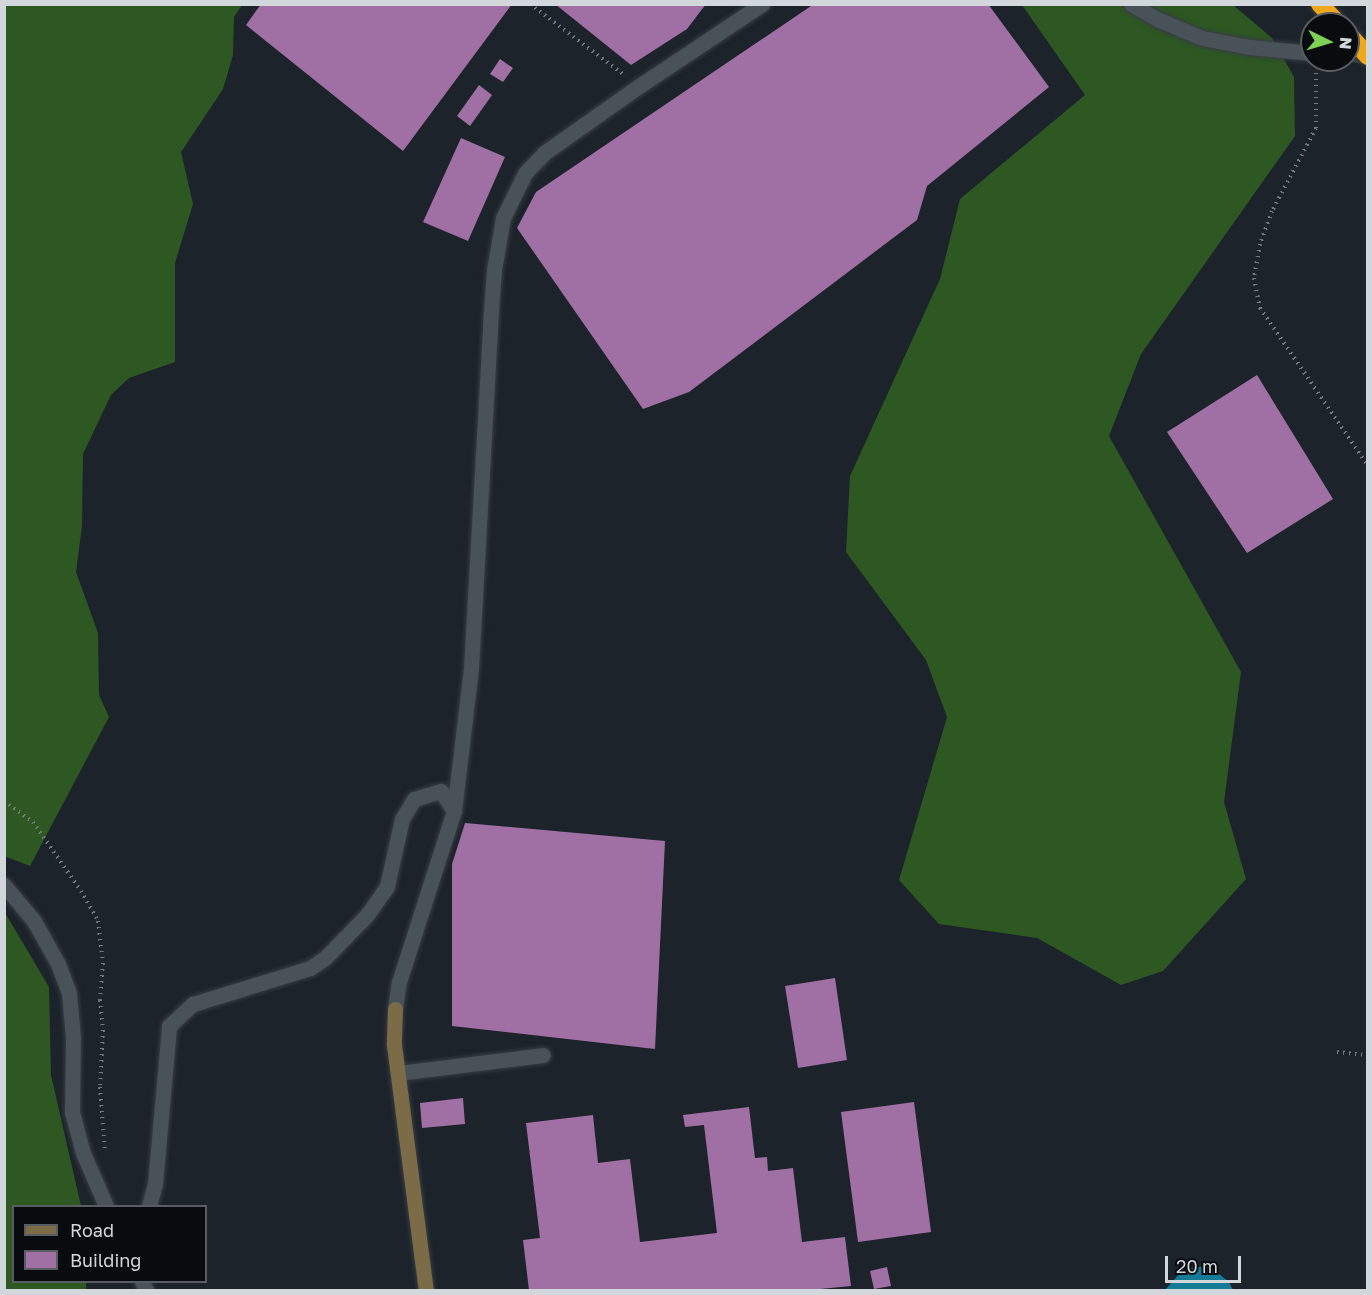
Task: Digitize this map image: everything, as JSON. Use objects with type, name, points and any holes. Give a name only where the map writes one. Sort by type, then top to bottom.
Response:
[{"type":"street","points":[[426,1290],[394,1045],[395,1009],[399,982],[454,811],[471,669],[491,303],[503,218],[525,173],[544,153],[762,4]]},
{"type":"street","points":[[1131,4],[1157,19],[1202,38],[1250,47],[1300,52]]},
{"type":"street","points":[[149,1205],[155,1184],[169,1026],[193,1004],[310,968],[325,957],[367,915],[387,886],[402,819],[414,799],[441,791],[454,811]]},
{"type":"street","points":[[4,885],[34,921],[58,964],[69,993],[73,1038],[72,1112],[83,1153],[106,1205]]},
{"type":"street","points":[[399,1073],[543,1055]]},
{"type":"path","points":[[530,4],[639,86]]},
{"type":"path","points":[[1316,72],[1316,128],[1272,211],[1260,244],[1254,278],[1260,308],[1368,466]]},
{"type":"path","points":[[1337,1052],[1368,1054]]},
{"type":"green space","points":[[4,5],[242,5],[234,17],[233,55],[223,89],[181,152],[193,204],[175,263],[175,362],[129,378],[111,395],[83,454],[82,526],[76,572],[98,633],[99,695],[109,717],[30,866],[4,856]]},
{"type":"green space","points":[[1022,5],[1233,5],[1272,38],[1294,77],[1295,136],[1141,354],[1109,436],[1241,672],[1224,802],[1246,879],[1163,971],[1121,985],[1037,938],[939,924],[899,880],[947,717],[926,660],[846,552],[850,476],[940,279],[960,199],[1085,95]]},
{"type":"green space","points":[[4,911],[49,987],[51,1075],[81,1205],[12,1205],[12,1283],[86,1283],[86,1290],[5,1290]]},
{"type":"water","points":[[1209,1266],[1229,1282],[1233,1290],[1165,1290],[1180,1273],[1190,1268]]},
{"type":"building","points":[[261,4],[512,4],[403,151],[246,25]]},
{"type":"building","points":[[555,4],[706,4],[687,29],[631,65]]},
{"type":"building","points":[[814,4],[988,4],[1049,87],[927,186],[917,220],[689,392],[643,409],[517,228],[536,192]]},
{"type":"building","points":[[500,59],[513,68],[503,82],[490,74]]},
{"type":"building","points":[[479,85],[492,95],[470,126],[457,116]]},
{"type":"building","points":[[461,138],[505,157],[468,241],[423,222]]},
{"type":"building","points":[[1257,375],[1333,499],[1247,553],[1167,432]]},
{"type":"building","points":[[465,823],[665,841],[655,1049],[452,1026],[452,864]]},
{"type":"building","points":[[835,978],[847,1060],[798,1068],[785,986]]},
{"type":"building","points":[[463,1098],[465,1124],[422,1128],[420,1103]]},
{"type":"building","points":[[914,1102],[931,1232],[858,1242],[841,1112]]},
{"type":"building","points":[[749,1107],[755,1158],[767,1157],[768,1171],[793,1168],[802,1242],[845,1237],[851,1286],[810,1290],[529,1290],[523,1240],[540,1238],[526,1123],[593,1115],[598,1163],[630,1159],[640,1242],[717,1233],[704,1125],[685,1127],[683,1115]]},
{"type":"building","points":[[887,1267],[891,1286],[874,1289],[870,1271]]},
{"type":"tunnel","points":[[1360,55],[1368,56]]}]
